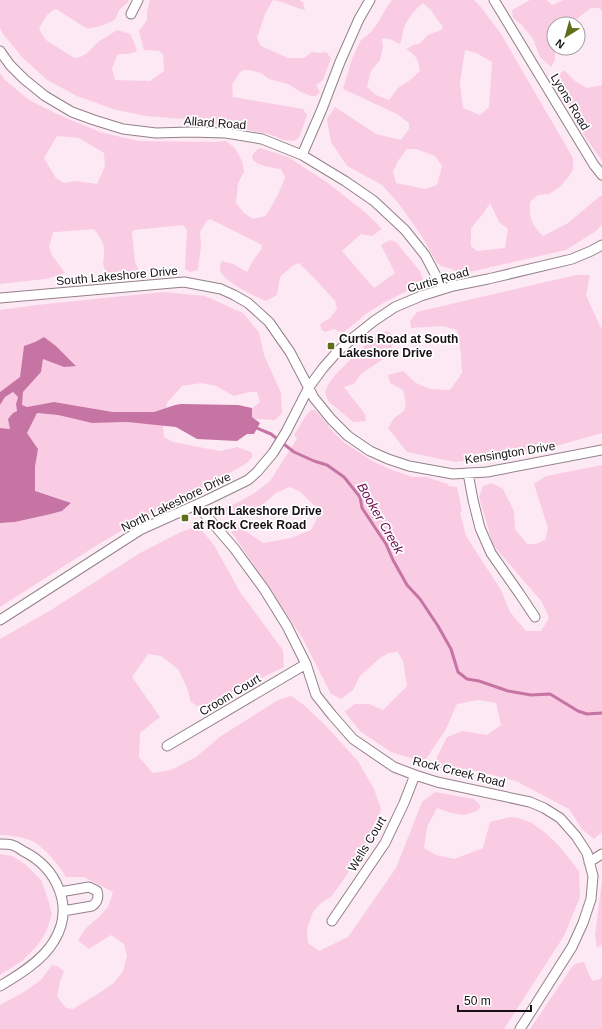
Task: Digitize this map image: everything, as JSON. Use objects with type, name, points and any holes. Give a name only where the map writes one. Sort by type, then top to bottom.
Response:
[{"type":"street","points":[[131,14],[138,0]]},
{"type":"street","points":[[302,155],[340,62],[359,19],[370,0]]},
{"type":"street","name":"Lyons Road","points":[[494,0],[594,165],[602,175]]},
{"type":"street","name":"Allard Road","points":[[0,51],[10,65],[45,96],[72,112],[94,120],[123,129],[156,133],[226,133],[262,139],[302,155],[345,181],[374,201],[405,230],[425,255],[443,289]]},
{"type":"street","name":"Curtis Road","points":[[309,387],[320,371],[338,351],[374,321],[395,307],[443,289],[536,268],[572,258],[602,245]]},
{"type":"street","name":"South Lakeshore Drive","points":[[0,298],[184,282],[221,289],[248,303],[269,322],[290,352],[309,387]]},
{"type":"street","name":"North Lakeshore Drive","points":[[0,620],[140,530],[248,480],[273,453],[286,432],[309,387]]},
{"type":"street","name":"Kensington Drive","points":[[309,387],[314,398],[331,419],[348,436],[370,451],[409,466],[453,474],[487,472],[602,450]]},
{"type":"street","points":[[468,473],[480,528],[491,552],[535,617]]},
{"type":"street","name":"Rock Creek Road","points":[[197,504],[234,548],[264,589],[287,626],[306,664],[316,695],[353,739],[394,767],[415,775],[437,782],[530,802],[544,808],[560,818],[576,836],[587,853],[593,876],[591,899],[583,923],[572,947],[520,1029]]},
{"type":"street","name":"Croom Court","points":[[167,746],[306,664]]},
{"type":"street","name":"Wells Court","points":[[332,921],[385,843],[404,803],[415,775]]},
{"type":"street","points":[[0,844],[13,845],[31,855],[48,870],[58,886],[63,911],[63,918],[59,931],[48,949],[30,966],[0,986]]},
{"type":"street","points":[[589,862],[602,854]]},
{"type":"street","points":[[60,892],[89,887],[97,891],[98,896],[98,900],[92,906],[63,911]]},
{"type":"shaded area","points":[[0,0],[129,0],[119,10],[114,20],[100,26],[86,28],[56,9],[48,15],[39,29],[46,40],[74,58],[86,54],[98,42],[117,30],[130,34],[137,51],[117,55],[112,69],[115,80],[150,81],[164,71],[163,54],[159,51],[144,50],[139,31],[147,20],[147,11],[150,0],[273,0],[265,14],[257,38],[261,46],[288,58],[304,58],[312,52],[326,52],[331,58],[323,80],[316,85],[320,92],[316,96],[311,96],[288,84],[269,79],[261,73],[249,70],[240,72],[232,85],[233,97],[303,109],[307,115],[299,138],[294,141],[284,140],[269,134],[196,120],[145,116],[113,109],[77,96],[47,80],[22,57],[3,34],[0,28]]},
{"type":"shaded area","points":[[273,0],[299,0],[303,2],[305,10],[281,2]]},
{"type":"shaded area","points":[[392,0],[474,0],[480,6],[501,34],[573,158],[573,170],[560,187],[549,194],[538,195],[530,202],[530,212],[533,224],[543,236],[568,223],[600,196],[602,196],[602,224],[596,231],[566,250],[459,273],[437,263],[421,235],[399,204],[382,185],[347,166],[331,142],[327,119],[335,107],[376,134],[401,140],[409,129],[409,123],[397,114],[343,89],[352,59],[361,40],[371,32]],"holes":[[[423,3],[431,10],[443,27],[441,30],[428,35],[419,44],[406,49],[416,58],[419,63],[420,71],[398,88],[389,100],[376,95],[367,87],[371,71],[380,60],[383,47],[382,39],[389,39],[400,44],[405,25],[412,14]],[[465,50],[476,53],[492,62],[489,107],[480,115],[463,108],[460,83]],[[407,149],[416,149],[435,156],[442,166],[437,185],[426,189],[396,183],[393,172],[398,161]],[[490,203],[499,222],[508,229],[505,248],[477,251],[471,246],[471,229]]]},
{"type":"shaded area","points":[[530,0],[547,0],[552,5],[563,0],[602,0],[602,11],[599,8],[591,8],[580,16],[546,16],[546,56],[555,56],[555,60],[551,67],[540,57],[533,39],[522,25],[513,18],[512,10]]},
{"type":"shaded area","points":[[564,70],[575,81],[587,88],[602,85],[602,161],[584,135],[564,99],[558,82],[560,74]]},
{"type":"shaded area","points":[[0,73],[5,80],[29,100],[59,115],[100,132],[138,141],[226,141],[235,148],[242,161],[244,172],[238,183],[236,203],[244,213],[253,219],[265,216],[271,207],[285,177],[281,169],[262,165],[254,161],[252,158],[253,154],[260,148],[288,157],[328,183],[365,212],[382,229],[372,236],[361,234],[342,251],[374,288],[395,273],[381,245],[390,240],[396,242],[420,271],[423,280],[417,286],[367,313],[343,333],[334,329],[325,332],[322,330],[320,324],[330,318],[337,309],[335,301],[299,263],[292,266],[280,277],[277,295],[266,301],[233,284],[222,275],[220,270],[221,261],[233,264],[247,272],[261,250],[262,245],[210,219],[206,222],[200,232],[201,246],[198,270],[190,272],[185,269],[187,230],[183,225],[134,230],[132,232],[135,262],[139,271],[112,275],[107,273],[104,266],[104,247],[101,239],[94,229],[53,232],[49,247],[52,255],[65,273],[46,279],[0,284]],"holes":[[[57,136],[79,138],[104,153],[105,166],[97,184],[75,181],[64,183],[56,178],[44,158]]]},
{"type":"shaded area","points":[[576,275],[590,275],[586,295],[602,330],[602,433],[535,452],[455,462],[407,452],[388,428],[394,418],[404,411],[406,403],[403,390],[390,383],[388,375],[403,371],[416,383],[430,389],[450,390],[462,373],[461,354],[457,330],[442,326],[411,328],[410,321],[417,312]]},
{"type":"shaded area","points":[[163,292],[205,296],[243,313],[259,332],[264,355],[281,393],[282,413],[275,420],[255,419],[252,417],[252,408],[260,402],[257,392],[249,392],[234,396],[216,386],[202,383],[182,386],[167,403],[166,408],[154,412],[113,412],[54,402],[27,407],[22,405],[23,392],[41,372],[43,358],[64,367],[76,365],[44,337],[24,346],[20,377],[0,392],[0,310]]},
{"type":"shaded area","points":[[386,331],[391,333],[393,344],[389,355],[361,374],[354,384],[344,387],[365,414],[366,421],[353,422],[328,401],[325,392],[335,375],[370,340]]},
{"type":"shaded area","points":[[44,337],[56,346],[76,366],[64,367],[43,359],[41,372],[23,392],[22,405],[27,407],[54,402],[113,412],[154,412],[181,404],[238,405],[252,408],[252,417],[260,423],[254,434],[247,434],[237,441],[197,439],[176,427],[127,422],[92,423],[58,415],[37,413],[27,433],[38,449],[35,467],[35,491],[71,503],[62,511],[15,522],[0,523],[0,428],[10,429],[8,419],[17,411],[16,404],[18,397],[13,392],[5,397],[0,405],[0,392],[20,377],[24,346]]},
{"type":"shaded area","points":[[13,392],[18,397],[16,404],[17,411],[13,413],[10,429],[0,428],[0,405],[5,397]]},
{"type":"shaded area","points":[[311,410],[315,410],[334,433],[345,443],[374,462],[413,477],[426,477],[448,484],[449,486],[457,487],[462,511],[460,512],[466,536],[501,590],[510,612],[526,631],[541,631],[549,618],[542,602],[493,545],[479,497],[483,486],[492,483],[503,489],[514,511],[515,529],[527,544],[536,544],[545,540],[548,528],[534,484],[546,476],[602,465],[602,832],[594,839],[582,829],[569,809],[516,781],[477,771],[438,768],[436,759],[447,737],[463,731],[487,735],[501,725],[496,703],[479,700],[457,704],[445,731],[424,762],[391,752],[361,732],[345,711],[355,704],[369,704],[383,710],[407,686],[403,661],[398,652],[389,653],[380,658],[360,676],[353,690],[341,699],[331,694],[303,639],[229,528],[237,525],[263,543],[291,538],[311,530],[317,518],[315,506],[299,491],[289,487],[276,493],[260,507],[242,517],[226,514],[222,508],[237,503],[256,492],[270,481],[297,439],[294,435],[306,415]]},
{"type":"shaded area","points":[[37,413],[58,415],[92,423],[127,422],[163,425],[164,437],[173,442],[220,451],[237,447],[251,452],[253,456],[247,463],[206,487],[141,519],[94,547],[0,607],[0,523],[15,522],[51,514],[62,511],[71,504],[35,492],[35,467],[38,449],[26,433]]},
{"type":"shaded area","points":[[198,526],[214,545],[240,592],[283,650],[284,667],[208,704],[197,706],[191,702],[187,688],[178,669],[161,656],[148,654],[132,677],[160,717],[140,733],[139,757],[153,773],[171,770],[196,757],[221,736],[278,700],[291,696],[304,705],[324,724],[358,761],[374,789],[381,809],[372,839],[332,896],[320,904],[313,912],[307,929],[308,943],[319,951],[348,937],[396,868],[422,802],[435,792],[474,799],[481,806],[477,811],[464,815],[451,813],[437,808],[427,827],[424,848],[436,855],[454,859],[483,848],[490,822],[510,817],[519,818],[532,823],[547,834],[561,848],[579,871],[580,897],[564,936],[504,1029],[0,1029],[0,1005],[24,992],[41,980],[52,965],[57,966],[64,971],[57,996],[66,1008],[73,1009],[114,983],[123,971],[127,956],[124,944],[111,935],[89,949],[78,940],[86,928],[108,907],[113,892],[84,877],[66,877],[50,855],[34,842],[19,837],[0,835],[0,639],[51,610],[140,553],[181,532]]},
{"type":"shaded area","points":[[0,854],[12,856],[26,865],[41,880],[52,914],[46,932],[37,946],[22,961],[0,975]]},
{"type":"shaded area","points":[[602,880],[602,944],[597,948],[595,935]]},
{"type":"shaded area","points":[[584,962],[593,981],[600,979],[602,976],[602,1029],[530,1029],[572,967],[577,963]]},
{"type":"waterway","name":"Booker Creek","points":[[254,427],[271,434],[294,452],[327,465],[344,477],[360,497],[362,508],[386,544],[407,585],[420,599],[438,626],[451,649],[458,672],[467,679],[479,681],[508,691],[531,695],[550,694],[578,711],[587,714],[602,713]]},
{"type":"place","name":"Curtis Road at South Lakeshore Drive","points":[[331,346]]},
{"type":"place","name":"North Lakeshore Drive at Rock Creek Road","points":[[185,518]]}]
